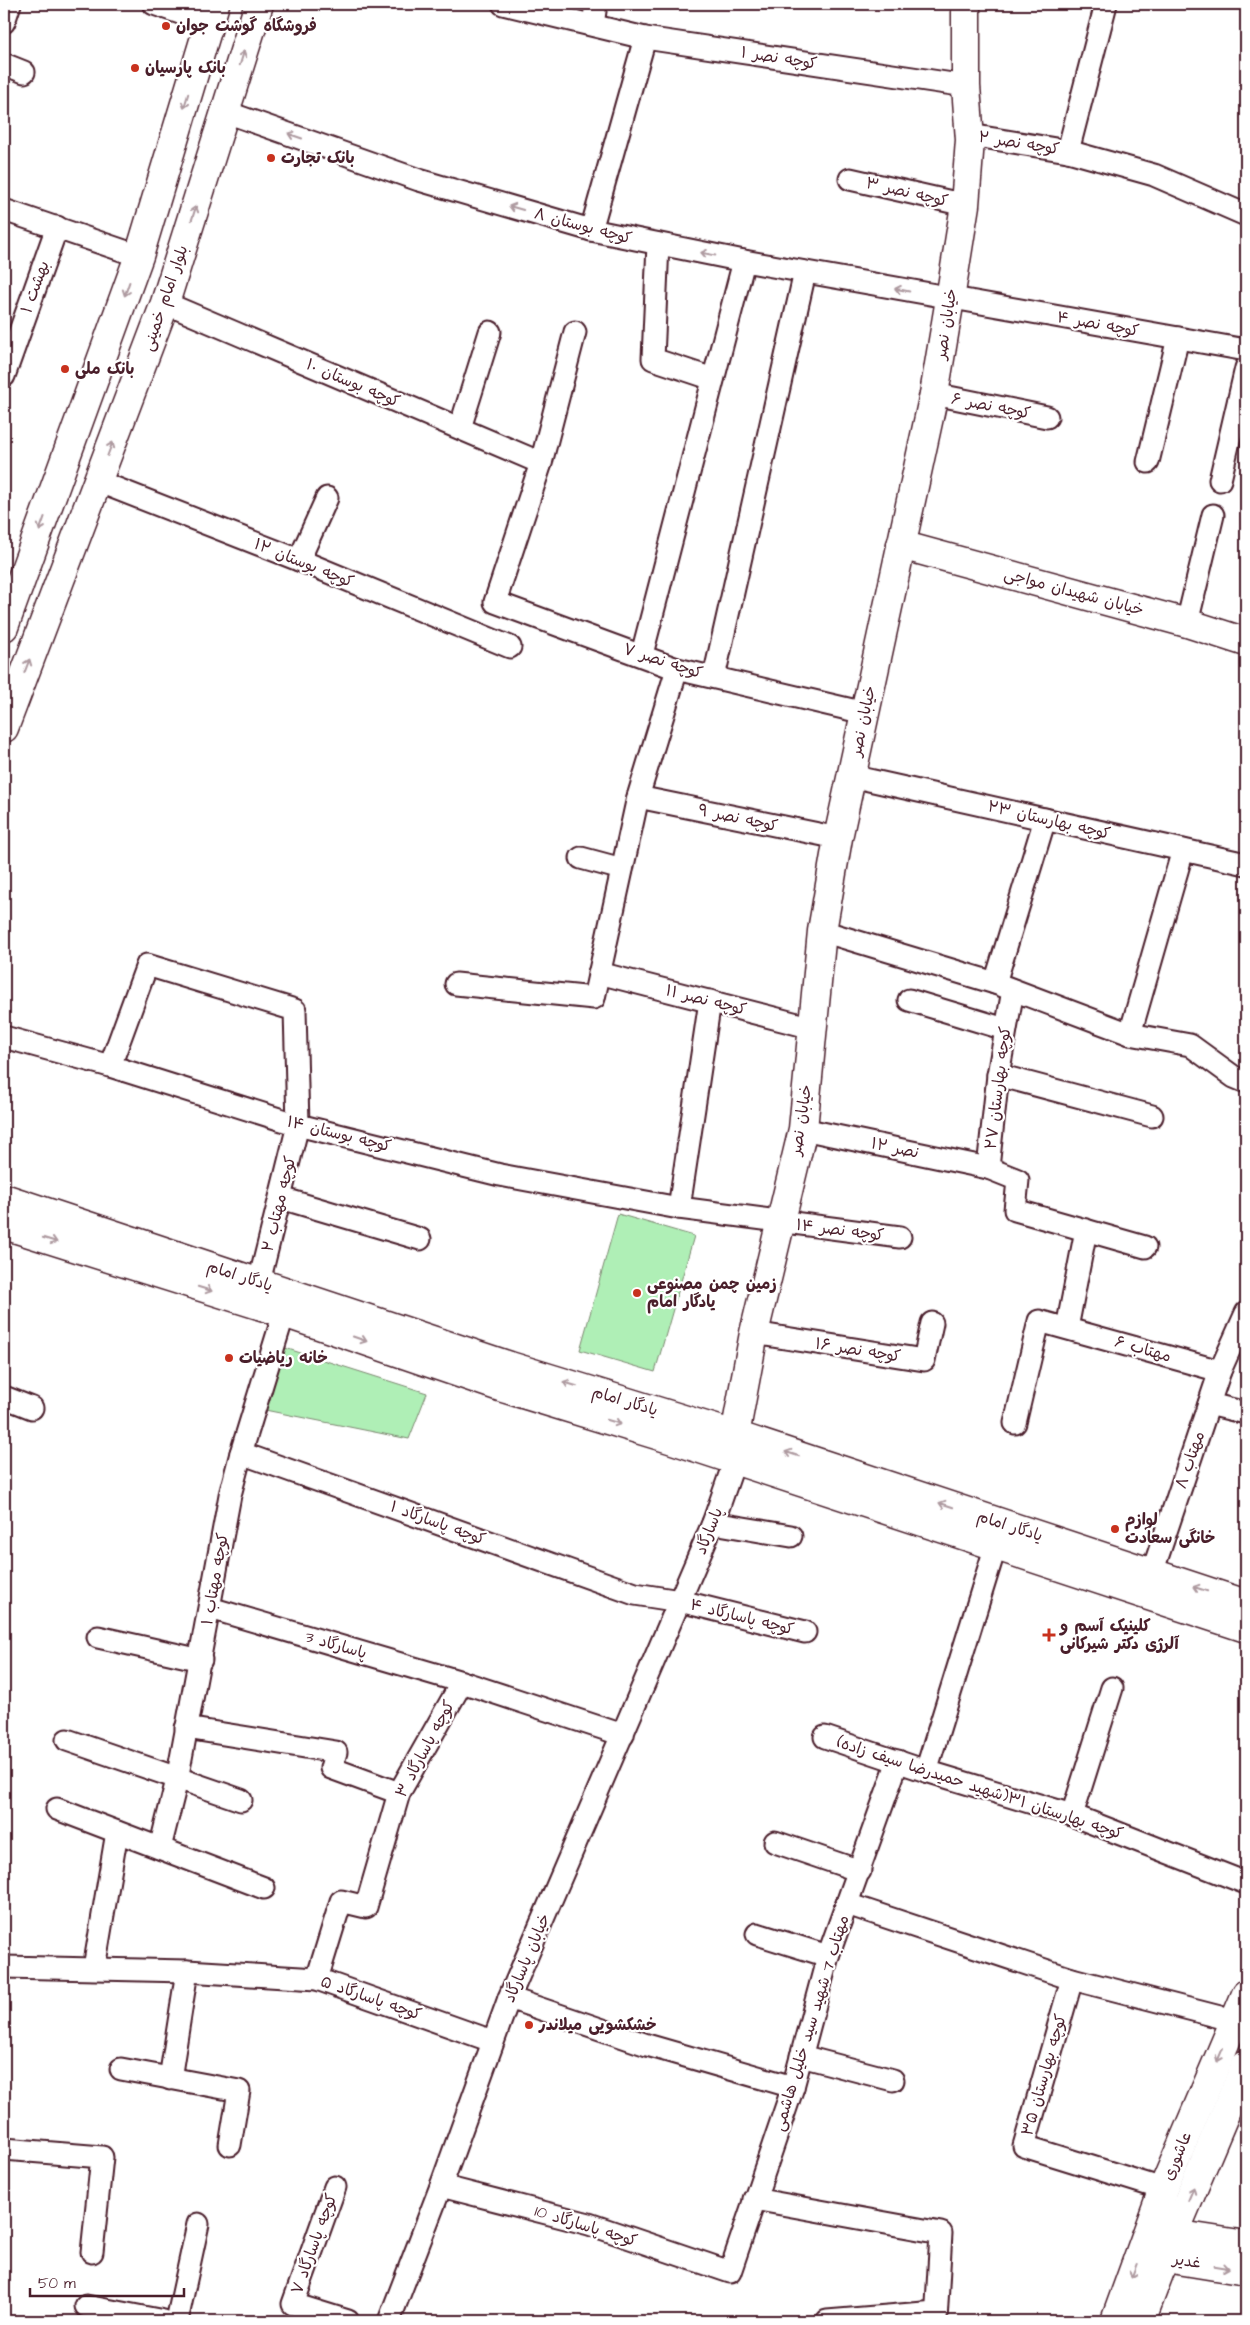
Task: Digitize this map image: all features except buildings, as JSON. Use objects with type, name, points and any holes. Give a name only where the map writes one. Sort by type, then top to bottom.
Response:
[{"type":"street","points":[[4,22],[10,4]]},
{"type":"street","points":[[4,627],[9,598],[54,491],[139,256],[212,13],[154,4]]},
{"type":"street","name":"بلوار امام خمینی","points":[[4,728],[165,303],[259,4]]},
{"type":"street","name":"کوچه نصر ۱","points":[[502,4],[645,38],[966,86]]},
{"type":"street","points":[[593,25],[596,4]]},
{"type":"street","name":"خیابان نصر","points":[[735,1448],[754,1334],[802,1129],[822,931],[838,838],[934,394],[950,299],[965,205],[970,134],[966,86],[966,4]]},
{"type":"street","points":[[1068,151],[1106,4]]},
{"type":"street","points":[[591,230],[645,38]]},
{"type":"street","points":[[4,64],[24,72]]},
{"type":"street","name":"کوچه بوستان ۸","points":[[226,112],[419,180],[591,230],[744,261],[950,299]]},
{"type":"street","name":"کوچه نصر ۲","points":[[970,134],[1068,151],[1154,175],[1246,215]]},
{"type":"street","name":"کوچه نصر ۳","points":[[850,179],[965,205]]},
{"type":"street","points":[[4,210],[139,256]]},
{"type":"street","name":"بهشت ۱","points":[[4,376],[56,227]]},
{"type":"street","points":[[658,244],[653,359],[713,379]]},
{"type":"street","points":[[642,654],[744,261]]},
{"type":"street","points":[[714,677],[805,272]]},
{"type":"street","name":"کوچه نصر ۴","points":[[950,299],[1246,350]]},
{"type":"street","name":"کوچه بوستان ۱۰","points":[[165,303],[541,463]]},
{"type":"street","points":[[460,428],[490,332]]},
{"type":"street","points":[[541,463],[575,332]]},
{"type":"street","points":[[1148,462],[1178,338]]},
{"type":"street","points":[[1220,480],[1246,368]]},
{"type":"street","name":"کوچه نصر ۶","points":[[934,394],[1047,417]]},
{"type":"street","points":[[87,403],[91,413],[100,420],[111,422],[122,417]]},
{"type":"street","name":"کوچه نصر ۷","points":[[541,463],[495,602],[642,654],[677,669],[865,713]]},
{"type":"street","points":[[54,491],[64,486],[75,487],[84,493],[93,492]]},
{"type":"street","name":"کوچه بوستان ۱۲","points":[[93,492],[299,560],[510,647]]},
{"type":"street","points":[[299,560],[326,498]]},
{"type":"street","points":[[1187,623],[1213,515]]},
{"type":"street","name":"خیابان شهیدان مواجی","points":[[901,545],[1187,623],[1246,642]]},
{"type":"street","points":[[456,984],[594,998],[638,797],[677,669]]},
{"type":"street","name":"کوچه بهارستان ۲۳","points":[[851,776],[1246,864]]},
{"type":"street","name":"کوچه نصر ۹","points":[[638,797],[838,838]]},
{"type":"street","name":"کوچه بهارستان ۲۷","points":[[1045,820],[1004,986],[1005,1029],[988,1168],[1018,1180],[1015,1210],[1145,1247]]},
{"type":"street","points":[[1130,1034],[1184,850]]},
{"type":"street","points":[[581,858],[622,869]]},
{"type":"street","points":[[822,931],[1004,986],[1130,1034],[1190,1045],[1234,1077],[1246,1082]]},
{"type":"street","name":"کوچه مهتاب ۲","points":[[110,1066],[147,965],[295,1010],[298,1125],[260,1282]]},
{"type":"street","name":"کوچه نصر ۱۱","points":[[599,974],[813,1028]]},
{"type":"street","points":[[909,1000],[1005,1029]]},
{"type":"street","points":[[679,1208],[710,1001]]},
{"type":"street","name":"کوچه بوستان ۱۴","points":[[4,1037],[110,1066],[298,1125],[500,1175],[679,1208],[780,1222]]},
{"type":"street","points":[[998,1075],[1152,1116]]},
{"type":"street","name":"نصر ۱۲","points":[[802,1129],[988,1168]]},
{"type":"street","name":"یادگار امام","points":[[4,1198],[260,1282],[507,1377]]},
{"type":"street","points":[[281,1198],[420,1239]]},
{"type":"street","name":"کوچه نصر ۱۴","points":[[780,1222],[900,1237]]},
{"type":"street","name":"یادگار امام","points":[[4,1225],[284,1314],[507,1377],[735,1448],[1152,1573],[1246,1604]]},
{"type":"street","points":[[1067,1328],[1086,1230]]},
{"type":"street","name":"مهتاب ۸","points":[[1152,1573],[1220,1371],[1246,1313]]},
{"type":"street","name":"کوچه مهتاب ۱","points":[[160,1848],[177,1780],[201,1660],[230,1495],[240,1453],[284,1314]]},
{"type":"street","name":"مهتاب ۶","points":[[1015,1424],[1039,1321],[1220,1371]]},
{"type":"street","name":"کوچه نصر ۱۶","points":[[754,1334],[924,1360],[932,1322]]},
{"type":"street","points":[[4,1398],[32,1408]]},
{"type":"street","points":[[1209,1404],[1246,1413]]},
{"type":"street","name":"یادگار امام","points":[[735,1448],[996,1545],[1246,1628]]},
{"type":"street","name":"پاسارگاد","points":[[680,1601],[713,1523],[735,1448]]},
{"type":"street","name":"کوچه پاسارگاد ۱","points":[[240,1453],[635,1594],[680,1601]]},
{"type":"street","points":[[713,1523],[791,1536]]},
{"type":"street","points":[[926,1771],[996,1545]]},
{"type":"street","name":"کوچه پاسارگاد ۴","points":[[680,1601],[805,1632]]},
{"type":"street","name":"خیابان پاسارگاد","points":[[389,2321],[441,2186],[509,1998],[680,1601]]},
{"type":"street","name":"پاسارگاد 3","points":[[210,1608],[462,1682]]},
{"type":"street","points":[[98,1637],[201,1660]]},
{"type":"street","name":"کوچه پاسارگاد ۳","points":[[317,1979],[341,1901],[366,1907],[398,1793],[462,1682],[623,1735]]},
{"type":"street","points":[[1072,1815],[1112,1688]]},
{"type":"street","points":[[186,1728],[336,1752],[331,1768],[398,1793]]},
{"type":"street","name":"کوچه بهارستان ۳۱(شهید حمیدرضا سیف زاده)","points":[[825,1737],[926,1771],[1072,1815],[1246,1883]]},
{"type":"street","points":[[67,1740],[177,1780],[241,1800]]},
{"type":"street","name":"مهتاب 7 شهید سید خلیل هاشمی","points":[[730,2272],[793,2087],[828,1956],[898,1762]]},
{"type":"street","points":[[57,1809],[264,1888]]},
{"type":"street","points":[[94,1968],[117,1832]]},
{"type":"street","points":[[775,1842],[860,1871]]},
{"type":"street","points":[[847,1904],[1072,1979],[1220,2017]]},
{"type":"street","points":[[757,1934],[828,1956]]},
{"type":"street","name":"کوچه پاسارگاد ۵","points":[[4,1967],[187,1971],[317,1979],[492,2041]]},
{"type":"street","points":[[170,2079],[187,1971]]},
{"type":"street","name":"کوچه بهارستان ۳۵","points":[[1072,1979],[1024,2146],[1163,2189]]},
{"type":"street","name":"عاشوری","points":[[1114,2321],[1146,2240],[1163,2189],[1246,1994]]},
{"type":"street","points":[[509,1998],[647,2045],[793,2087]]},
{"type":"street","points":[[801,2056],[893,2080]]},
{"type":"street","name":"عاشوری","points":[[1141,2321],[1170,2246],[1246,2064]]},
{"type":"street","points":[[121,2069],[239,2091],[230,2145]]},
{"type":"street","points":[[4,2149],[102,2157],[92,2252]]},
{"type":"street","name":"کوچه پاسارگاد 10","points":[[441,2186],[589,2224],[730,2272]]},
{"type":"street","name":"کوچه پاسارگاد ۷","points":[[335,2187],[293,2304],[348,2321]]},
{"type":"street","points":[[754,2200],[941,2233],[936,2317],[827,2321]]},
{"type":"street","points":[[177,2321],[198,2224]]},
{"type":"street","name":"غدیر","points":[[1146,2240],[1246,2271]]},
{"type":"street","name":"غدیر","points":[[1170,2246],[1246,2245]]},
{"type":"street","points":[[86,2306],[164,2321]]},
{"type":"green space","name":"زمین چمن مصنوعی یادگار امام","points":[[618,1214],[694,1236],[655,1372],[580,1350]]},
{"type":"green space","points":[[285,1348],[427,1393],[409,1439],[265,1410]]},
{"type":"place","name":"فروشگاه گوشت جوان","points":[[166,26]]},
{"type":"place","name":"بانک پارسیان","points":[[135,68]]},
{"type":"place","name":"بانک تجارت","points":[[271,158]]},
{"type":"place","name":"بانک ملی","points":[[65,369]]},
{"type":"place","name":"زمین چمن مصنوعی یادگار امام","points":[[637,1293]]},
{"type":"place","name":"خانه ریاضیات","points":[[229,1358]]},
{"type":"place","name":"لوازم خانگی سعادت","points":[[1115,1529]]},
{"type":"place","name":"کلینیک آسم و آلرژی دکتر شیرکانی","points":[[1049,1635]]},
{"type":"place","name":"خشکشویی میلاندر","points":[[529,2025]]}]
